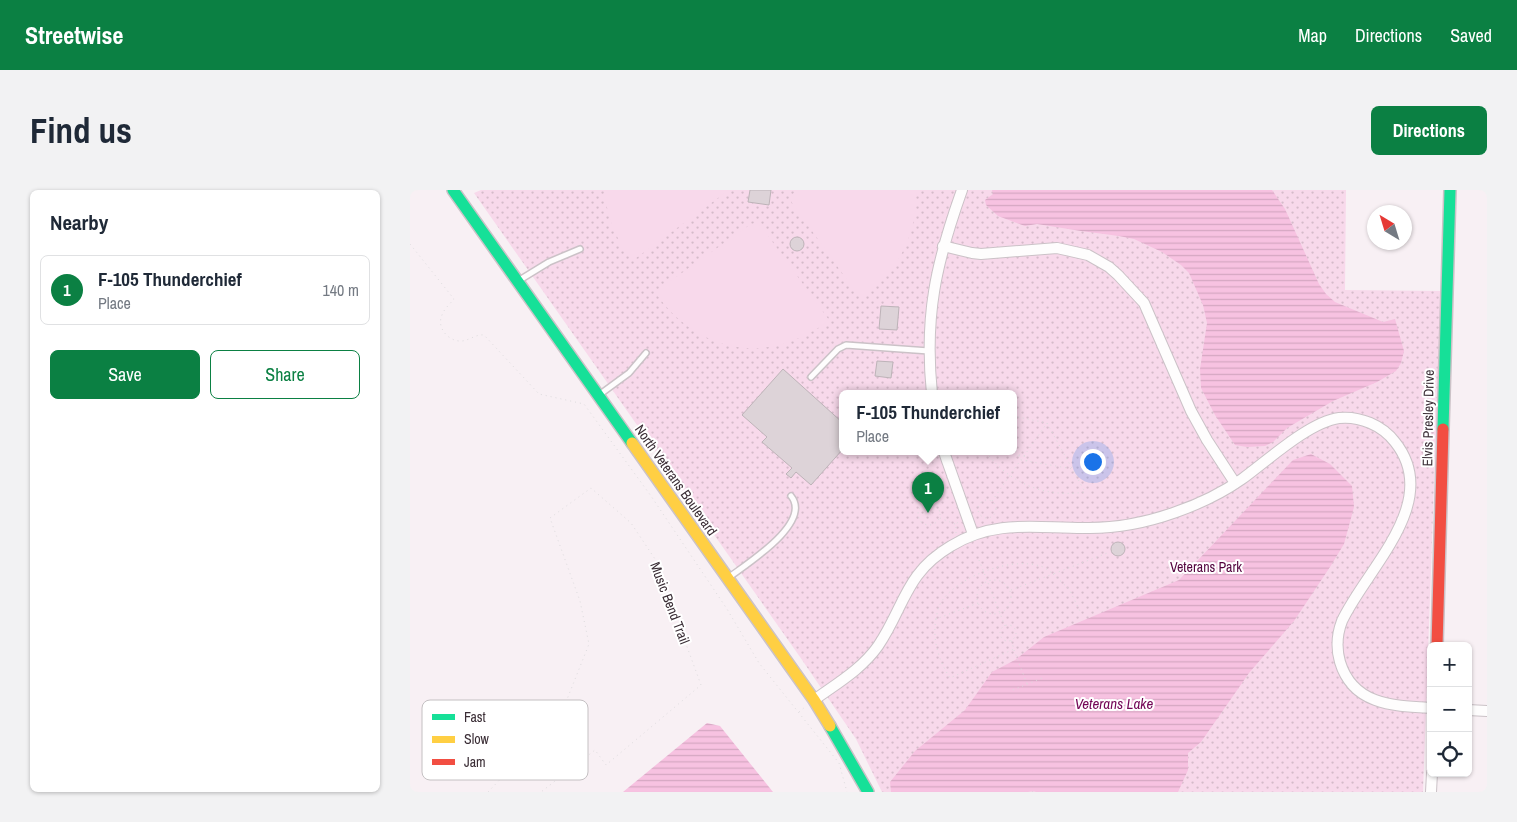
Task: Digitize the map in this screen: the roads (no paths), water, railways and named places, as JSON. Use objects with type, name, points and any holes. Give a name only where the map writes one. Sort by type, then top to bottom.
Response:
[{"type":"street","name":"North Veterans Boulevard","points":[[453,190],[814,700],[841,743],[868,792]]},
{"type":"street","points":[[932,390],[929,351],[932,303],[943,246],[962,190]]},
{"type":"street","name":"Elvis Presley Drive","points":[[1437,642],[1450,190]]},
{"type":"street","points":[[943,246],[981,254],[1057,248],[1088,255],[1109,267],[1144,303],[1191,411],[1235,483]]},
{"type":"street","points":[[814,700],[857,669],[872,653],[882,640],[911,582],[926,564],[939,553],[973,534],[1000,527],[1017,526],[1106,528],[1161,518],[1194,506],[1235,483],[1312,428],[1335,419],[1347,418],[1360,419],[1381,428],[1390,436],[1401,450],[1408,467],[1409,484],[1408,504],[1394,537],[1342,621],[1338,639],[1339,657],[1344,672],[1350,681],[1366,696],[1388,705],[1427,708]]},
{"type":"street","points":[[945,455],[973,534]]},
{"type":"street","points":[[1472,710],[1487,712]]},
{"type":"street","points":[[1431,792],[1432,777]]},
{"type":"lane","points":[[518,281],[549,262],[580,249]]},
{"type":"lane","points":[[811,377],[838,349],[846,345],[929,351]]},
{"type":"lane","points":[[598,395],[629,373],[646,353]]},
{"type":"lane","points":[[727,578],[766,550],[784,532],[796,509],[791,496]]},
{"type":"water","points":[[992,190],[1272,190],[1285,209],[1319,284],[1326,294],[1335,302],[1383,322],[1395,319],[1404,351],[1401,363],[1396,371],[1377,382],[1333,401],[1287,428],[1273,442],[1265,446],[1247,447],[1235,445],[1215,415],[1201,388],[1200,369],[1207,323],[1203,305],[1189,273],[1162,252],[1134,239],[1037,224],[1025,226],[998,216],[986,205],[985,200],[993,194]]},
{"type":"water","name":"Veterans Lake","points":[[1311,454],[1330,464],[1352,486],[1354,507],[1344,544],[1294,621],[1249,673],[1201,742],[1188,753],[1188,770],[1178,792],[891,792],[890,782],[915,751],[965,710],[992,672],[1015,660],[1044,637],[1179,580],[1293,460]]},
{"type":"water","points":[[707,723],[720,726],[773,792],[623,792]]},
{"type":"place","name":"F-105 Thunderchief","points":[[928,513]]},
{"type":"park label","name":"Veterans Park","points":[[1206,567]]}]
